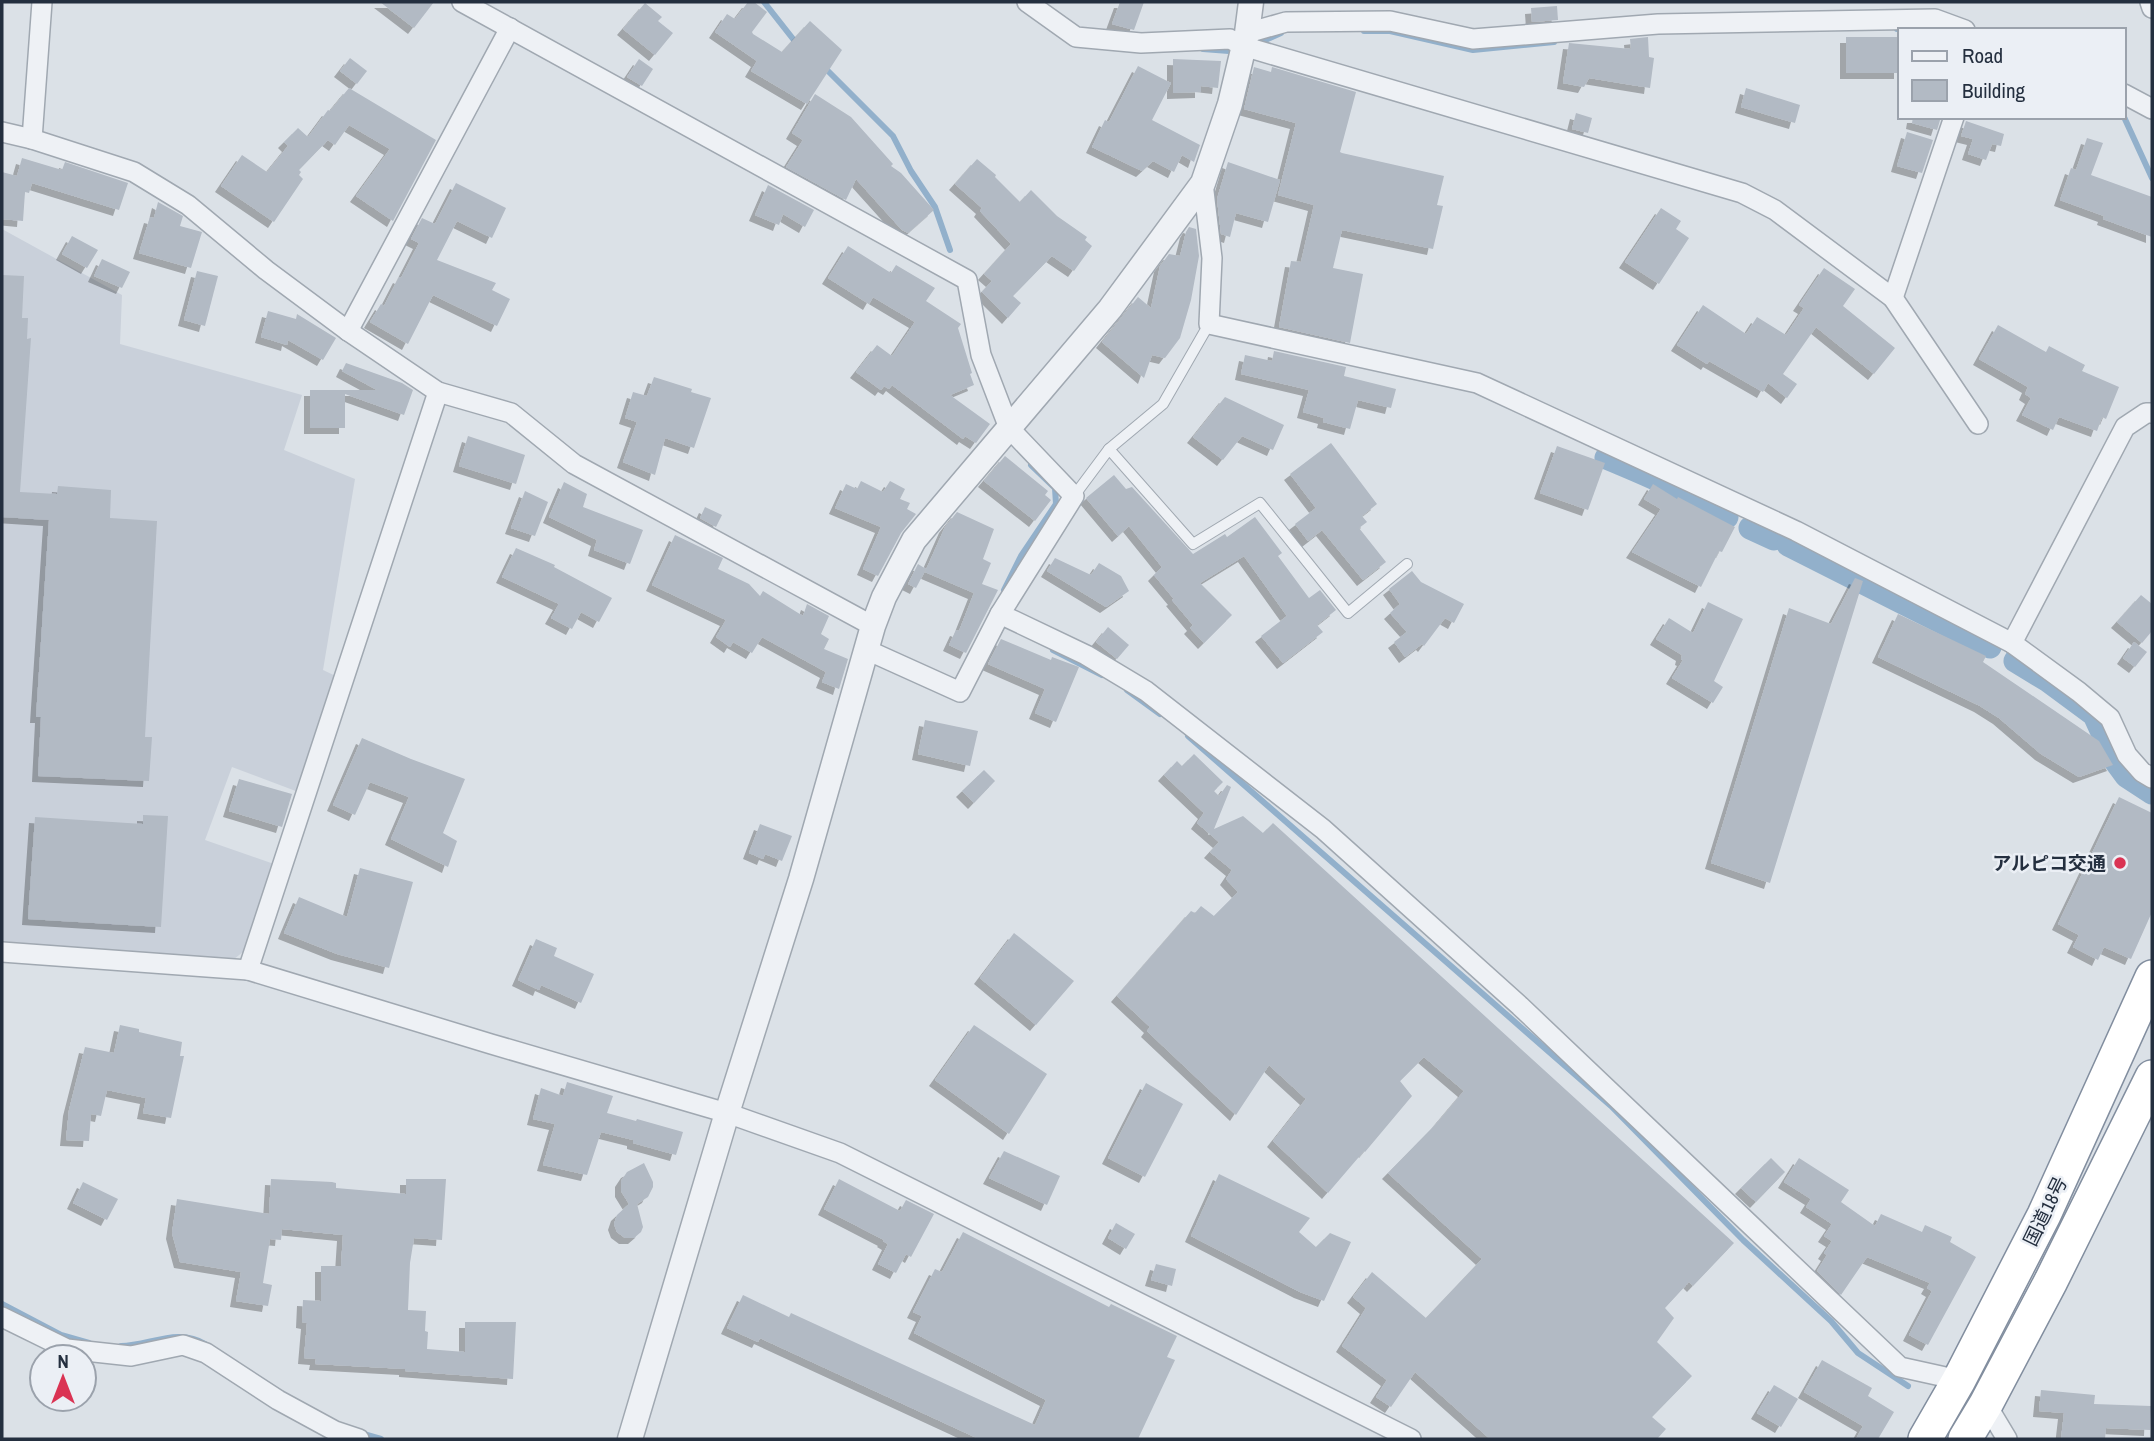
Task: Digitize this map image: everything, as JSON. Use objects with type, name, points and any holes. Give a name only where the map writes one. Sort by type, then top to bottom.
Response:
[{"type":"highway","name":"国道18号","points":[[1925,1439],[1959,1380],[2044,1215],[2152,977]]},
{"type":"highway","name":"国道18号","points":[[1965,1439],[2088,1209],[2152,1077]]},
{"type":"street","points":[[32,139],[42,2]]},
{"type":"street","points":[[2,132],[134,172],[188,205],[266,270],[348,331],[438,392],[511,413],[574,464],[960,692],[1000,614],[1074,496],[1009,428],[981,355],[967,281],[462,2]]},
{"type":"street","points":[[1027,2],[1076,37],[1142,43],[1245,39],[1742,193],[1775,210],[1893,298],[1978,424]]},
{"type":"street","points":[[630,1439],[884,597],[914,540],[1110,309],[1203,183],[1230,104],[1251,2]]},
{"type":"street","points":[[2150,2],[2152,8]]},
{"type":"street","points":[[1245,39],[1286,22],[1390,21],[1474,39],[1658,24],[1935,19],[1960,28]]},
{"type":"street","points":[[348,331],[510,28]]},
{"type":"street","points":[[2126,95],[2152,109]]},
{"type":"street","points":[[1893,298],[1953,119]]},
{"type":"street","points":[[1203,183],[1212,258],[1209,324],[1477,383],[1796,531],[2012,643],[2110,718],[2127,755],[2142,772],[2152,778]]},
{"type":"street","points":[[248,970],[438,392]]},
{"type":"street","points":[[2012,643],[2125,427],[2146,413],[2152,413]]},
{"type":"street","points":[[1000,614],[1086,656],[1146,691],[1323,829],[1520,1006],[1900,1367],[1959,1380]]},
{"type":"street","points":[[2,953],[248,970],[727,1112],[841,1153],[1411,1439]]},
{"type":"street","points":[[2,1317],[67,1349],[131,1356],[183,1345],[206,1353],[278,1400],[335,1432],[359,1439]]},
{"type":"street","points":[[1986,1404],[2007,1439]]},
{"type":"lane","points":[[1074,496],[1109,449],[1163,404],[1209,324]]},
{"type":"lane","points":[[1109,449],[1193,544],[1260,503],[1348,613],[1406,564]]},
{"type":"shaded area","points":[[2,229],[122,295],[120,344],[302,395],[284,450],[355,479],[323,670],[342,679],[301,793],[232,767],[205,840],[274,864],[244,951],[233,960],[2,942]]},
{"type":"building","points":[[380,2],[434,2],[414,28]]},
{"type":"building","points":[[748,2],[754,2],[767,12],[753,34],[782,52],[810,21],[842,50],[807,104],[751,71],[757,61],[715,32],[727,14],[735,19]]},
{"type":"building","points":[[1120,2],[1144,2],[1134,30],[1112,24]]},
{"type":"building","points":[[645,3],[662,17],[658,21],[673,33],[655,55],[623,29]]},
{"type":"building","points":[[1557,6],[1558,20],[1532,22],[1531,8]]},
{"type":"building","points":[[1648,37],[1649,57],[1654,58],[1650,88],[1589,78],[1584,87],[1563,83],[1569,43],[1631,49],[1630,39]]},
{"type":"building","points":[[1846,37],[1898,37],[1898,73],[1846,73]]},
{"type":"building","points":[[350,58],[367,71],[357,84],[340,71]]},
{"type":"building","points":[[639,59],[653,69],[642,86],[627,77]]},
{"type":"building","points":[[1173,59],[1221,61],[1218,88],[1201,86],[1201,92],[1173,93]]},
{"type":"building","points":[[1138,66],[1171,83],[1152,120],[1200,145],[1194,162],[1182,155],[1174,172],[1153,161],[1142,171],[1092,147],[1105,120],[1109,122]]},
{"type":"building","points":[[1254,67],[1271,72],[1272,67],[1356,92],[1340,152],[1444,176],[1437,205],[1443,206],[1433,249],[1342,230],[1333,268],[1363,274],[1350,343],[1279,327],[1291,261],[1301,262],[1314,205],[1278,195],[1296,123],[1244,109]]},
{"type":"building","points":[[349,88],[436,140],[393,221],[356,196],[390,149],[349,125],[335,145],[328,140],[299,170],[303,179],[274,222],[221,186],[242,155],[267,172],[288,146],[284,142],[298,128],[308,137]]},
{"type":"building","points":[[1746,88],[1800,105],[1795,123],[1741,107]]},
{"type":"building","points":[[815,94],[851,117],[893,164],[891,166],[901,173],[934,210],[908,233],[902,230],[856,179],[846,200],[786,167],[803,140],[792,133]]},
{"type":"building","points":[[1576,113],[1592,118],[1588,133],[1572,129]]},
{"type":"building","points":[[1913,119],[1940,119],[1937,130],[1912,123]]},
{"type":"building","points":[[1966,121],[2004,134],[2001,146],[1992,144],[1986,160],[1968,154],[1973,139],[1961,136]]},
{"type":"building","points":[[1907,132],[1933,140],[1922,173],[1897,166]]},
{"type":"building","points":[[2087,138],[2103,143],[2091,175],[2152,197],[2152,237],[2060,200],[2071,168],[2076,170]]},
{"type":"building","points":[[22,158],[62,170],[65,162],[128,183],[119,210],[32,183],[29,193],[25,192],[23,221],[2,219],[2,172],[17,176]]},
{"type":"building","points":[[977,159],[996,175],[1020,202],[1031,190],[1057,216],[1087,237],[1085,240],[1092,246],[1074,271],[1052,256],[1013,296],[1021,303],[1008,318],[982,292],[992,281],[984,274],[1011,244],[980,211],[982,208],[955,184]]},
{"type":"building","points":[[1228,162],[1280,180],[1268,222],[1236,213],[1230,237],[1221,234],[1217,199]]},
{"type":"building","points":[[456,183],[506,208],[492,238],[457,221],[437,260],[496,283],[492,290],[510,299],[497,326],[433,295],[408,344],[370,322],[381,304],[384,306],[419,243],[411,239],[422,218],[435,224]]},
{"type":"building","points":[[768,185],[814,210],[805,227],[783,214],[779,225],[755,215]]},
{"type":"building","points":[[158,202],[183,216],[180,226],[202,232],[191,268],[139,253],[150,217],[154,218]]},
{"type":"building","points":[[1661,208],[1681,221],[1676,229],[1689,238],[1659,284],[1625,262]]},
{"type":"building","points":[[1189,227],[1196,229],[1199,256],[1191,300],[1180,338],[1165,358],[1152,355],[1144,378],[1102,342],[1138,297],[1151,308],[1160,266],[1169,254],[1180,256]]},
{"type":"building","points":[[72,236],[98,250],[87,268],[62,254]]},
{"type":"building","points":[[848,246],[891,273],[896,265],[935,288],[926,301],[961,324],[958,328],[974,385],[950,395],[990,424],[976,443],[965,436],[963,439],[892,385],[889,389],[884,386],[881,390],[856,372],[877,345],[892,356],[915,322],[873,297],[869,304],[828,278]]},
{"type":"building","points":[[102,259],[130,272],[122,288],[94,276]]},
{"type":"building","points":[[1824,268],[1855,289],[1843,306],[1895,348],[1874,374],[1816,327],[1783,374],[1797,384],[1787,398],[1768,383],[1763,392],[1709,361],[1707,364],[1677,345],[1703,305],[1746,334],[1757,317],[1786,335],[1804,308],[1799,305]]},
{"type":"building","points":[[197,271],[218,276],[205,326],[184,320]]},
{"type":"building","points":[[2,275],[24,276],[22,318],[28,318],[27,339],[31,338],[20,492],[57,494],[58,486],[111,490],[110,518],[157,521],[145,737],[152,737],[149,781],[38,776],[41,717],[36,717],[49,520],[2,517]]},
{"type":"building","points":[[268,311],[296,319],[297,314],[336,338],[323,360],[288,340],[287,345],[261,337]]},
{"type":"building","points":[[1998,325],[2046,352],[2049,346],[2085,365],[2082,371],[2119,387],[2106,419],[2102,417],[2097,431],[2059,417],[2053,430],[2022,415],[2031,398],[2025,394],[2028,387],[1979,359]]},
{"type":"building","points":[[1274,351],[1346,367],[1344,376],[1396,389],[1391,408],[1358,400],[1350,429],[1323,422],[1324,418],[1303,412],[1309,390],[1241,374],[1245,355],[1272,361]]},
{"type":"building","points":[[346,363],[402,383],[413,390],[404,415],[345,394],[345,428],[310,428],[310,390],[377,390],[342,371]]},
{"type":"building","points":[[654,377],[711,398],[694,448],[665,438],[655,475],[623,462],[637,422],[625,418],[633,392],[647,396]]},
{"type":"building","points":[[1225,397],[1284,425],[1273,450],[1242,436],[1223,460],[1193,437]]},
{"type":"building","points":[[468,436],[525,455],[516,484],[459,466]]},
{"type":"building","points":[[1331,443],[1377,504],[1362,516],[1367,522],[1359,528],[1386,562],[1363,580],[1322,530],[1308,541],[1295,524],[1316,508],[1290,474]]},
{"type":"building","points":[[1557,446],[1605,463],[1588,510],[1540,493]]},
{"type":"building","points":[[1005,456],[1048,491],[1045,495],[1051,500],[1035,521],[984,481]]},
{"type":"building","points":[[1114,475],[1126,489],[1132,487],[1193,554],[1225,534],[1227,537],[1255,517],[1282,553],[1278,556],[1309,598],[1320,590],[1336,610],[1317,625],[1323,632],[1283,663],[1261,636],[1287,616],[1244,556],[1200,583],[1232,615],[1204,643],[1190,628],[1193,625],[1154,575],[1162,567],[1129,526],[1118,536],[1086,498]]},
{"type":"building","points":[[861,481],[883,492],[890,481],[905,489],[900,499],[910,503],[907,509],[916,514],[901,533],[878,576],[863,569],[881,527],[835,508],[846,484],[857,489]]},
{"type":"building","points":[[564,482],[587,494],[583,507],[643,530],[630,564],[594,550],[597,540],[549,517]]},
{"type":"building","points":[[1653,484],[1677,499],[1678,497],[1735,527],[1701,587],[1632,552],[1661,509],[1644,499]]},
{"type":"building","points":[[525,491],[548,502],[535,536],[511,528]]},
{"type":"building","points":[[705,507],[722,515],[716,527],[700,518]]},
{"type":"building","points":[[957,512],[994,529],[983,559],[991,563],[982,584],[998,590],[966,653],[949,645],[956,630],[959,631],[974,593],[925,572],[945,527]]},
{"type":"building","points":[[675,535],[723,558],[718,569],[749,584],[760,596],[763,591],[803,616],[807,604],[829,616],[821,634],[829,639],[824,649],[848,659],[839,689],[822,682],[826,672],[762,637],[752,653],[733,642],[730,647],[716,637],[726,620],[652,585]]},
{"type":"building","points":[[516,548],[555,565],[554,567],[612,598],[599,622],[581,612],[572,629],[551,618],[559,604],[502,577]]},
{"type":"building","points":[[1055,558],[1091,575],[1099,563],[1121,576],[1129,591],[1106,607],[1047,571]]},
{"type":"building","points":[[918,564],[926,569],[916,588],[908,584]]},
{"type":"building","points":[[1412,571],[1421,582],[1464,604],[1454,623],[1445,618],[1424,646],[1422,644],[1405,657],[1394,642],[1407,632],[1390,613],[1400,604],[1389,589]]},
{"type":"building","points":[[1855,578],[1863,581],[1770,883],[1711,863],[1789,608],[1831,624]]},
{"type":"building","points":[[2141,595],[2152,604],[2152,631],[2142,643],[2117,622]]},
{"type":"building","points":[[1708,602],[1743,619],[1714,681],[1723,687],[1713,703],[1672,678],[1683,660],[1682,655],[1656,639],[1669,618],[1693,633]]},
{"type":"building","points":[[1898,614],[1986,656],[1983,662],[2099,741],[2113,765],[2079,777],[2041,754],[1999,718],[1980,706],[1878,657]]},
{"type":"building","points":[[1108,627],[1129,645],[1117,659],[1096,642]]},
{"type":"building","points":[[1001,639],[1051,660],[1052,657],[1079,667],[1056,722],[1035,713],[1045,689],[988,664]]},
{"type":"building","points":[[2134,642],[2147,652],[2135,667],[2123,658]]},
{"type":"building","points":[[925,720],[978,731],[970,766],[918,754]]},
{"type":"building","points":[[362,738],[465,779],[443,833],[457,841],[448,867],[391,839],[409,797],[370,782],[355,815],[333,805]]},
{"type":"building","points":[[1194,754],[1223,782],[1214,791],[1219,796],[1227,785],[1231,787],[1214,829],[1243,816],[1263,833],[1273,823],[1734,1243],[1693,1286],[1689,1282],[1665,1308],[1674,1318],[1657,1342],[1692,1376],[1652,1417],[1666,1429],[1657,1439],[1490,1439],[1415,1372],[1391,1407],[1376,1397],[1387,1380],[1342,1346],[1366,1308],[1353,1297],[1372,1272],[1426,1318],[1482,1259],[1388,1173],[1464,1091],[1424,1057],[1400,1081],[1412,1096],[1328,1193],[1273,1141],[1306,1099],[1269,1065],[1236,1115],[1147,1031],[1150,1027],[1117,996],[1191,911],[1195,913],[1201,906],[1214,916],[1238,892],[1226,879],[1232,870],[1210,852],[1219,842],[1197,823],[1204,813],[1164,775],[1177,761],[1182,766]]},
{"type":"building","points":[[984,770],[995,781],[974,803],[962,791]]},
{"type":"building","points":[[239,779],[292,794],[282,827],[229,811]]},
{"type":"building","name":"アルピコ交通","points":[[2119,797],[2152,813],[2152,912],[2131,959],[2104,947],[2098,960],[2073,947],[2079,935],[2058,924]]},
{"type":"building","points":[[143,815],[168,816],[161,927],[28,919],[35,817],[143,824]]},
{"type":"building","points":[[760,824],[792,836],[782,861],[765,854],[763,859],[749,853]]},
{"type":"building","points":[[360,868],[413,882],[389,968],[337,954],[284,933],[299,897],[347,917]]},
{"type":"building","points":[[1014,933],[1074,981],[1036,1025],[980,978]]},
{"type":"building","points":[[536,939],[557,948],[554,956],[594,974],[581,1003],[541,985],[539,990],[518,980]]},
{"type":"building","points":[[120,1025],[182,1042],[180,1056],[184,1056],[171,1118],[143,1113],[146,1098],[107,1090],[101,1116],[91,1114],[89,1141],[66,1140],[69,1110],[85,1047],[114,1053]]},
{"type":"building","points":[[974,1025],[1047,1074],[1009,1134],[935,1080]]},
{"type":"building","points":[[567,1082],[613,1096],[607,1113],[683,1132],[676,1155],[601,1132],[587,1175],[543,1165],[555,1124],[533,1119],[541,1088],[563,1096]]},
{"type":"building","points":[[1146,1083],[1183,1104],[1145,1177],[1108,1158]]},
{"type":"building","points":[[1004,1151],[1060,1176],[1047,1205],[989,1178]]},
{"type":"building","points":[[1771,1158],[1785,1172],[1756,1202],[1741,1188]]},
{"type":"building","points":[[1799,1158],[1849,1190],[1841,1202],[1875,1226],[1881,1214],[1922,1232],[1925,1225],[1952,1237],[1950,1242],[1976,1257],[1928,1345],[1909,1335],[1932,1291],[1927,1288],[1930,1283],[1867,1257],[1841,1295],[1817,1271],[1832,1241],[1824,1236],[1832,1224],[1806,1207],[1811,1199],[1784,1182]]},
{"type":"building","points":[[644,1163],[653,1187],[648,1197],[637,1204],[643,1227],[634,1238],[625,1238],[617,1232],[614,1224],[617,1215],[629,1204],[621,1191],[621,1181],[627,1172]]},
{"type":"building","points":[[1219,1174],[1310,1218],[1299,1232],[1316,1247],[1330,1233],[1351,1242],[1324,1301],[1300,1292],[1191,1236]]},
{"type":"building","points":[[271,1179],[332,1182],[336,1183],[336,1188],[406,1194],[406,1179],[446,1179],[442,1240],[414,1238],[408,1310],[426,1311],[427,1349],[465,1352],[465,1322],[516,1322],[513,1379],[315,1364],[316,1359],[304,1358],[307,1323],[302,1322],[303,1300],[321,1301],[321,1266],[341,1266],[343,1235],[282,1229],[281,1240],[270,1239],[263,1283],[272,1285],[268,1306],[236,1301],[241,1272],[180,1262],[172,1233],[177,1199],[269,1214]]},
{"type":"building","points":[[839,1179],[900,1211],[906,1200],[934,1214],[911,1257],[906,1254],[896,1273],[878,1264],[888,1244],[884,1240],[824,1209]]},
{"type":"building","points":[[83,1182],[118,1199],[107,1220],[73,1203]]},
{"type":"building","points":[[1116,1223],[1135,1234],[1126,1249],[1108,1238]]},
{"type":"building","points":[[963,1232],[1109,1307],[1111,1304],[1177,1336],[1167,1357],[1175,1360],[1138,1439],[979,1439],[760,1338],[758,1342],[727,1328],[743,1295],[789,1317],[791,1313],[1035,1425],[1046,1400],[914,1333],[922,1316],[913,1312],[935,1269],[942,1272]]},
{"type":"building","points":[[1156,1264],[1176,1269],[1172,1286],[1151,1280]]},
{"type":"building","points":[[1822,1360],[1872,1388],[1868,1396],[1894,1412],[1878,1439],[1856,1439],[1863,1426],[1804,1392]]},
{"type":"building","points":[[1774,1385],[1798,1399],[1781,1427],[1757,1413]]},
{"type":"building","points":[[2041,1390],[2095,1395],[2094,1404],[2151,1406],[2150,1430],[2106,1428],[2105,1439],[2061,1439],[2064,1413],[2039,1411]]},
{"type":"waterway","points":[[764,2],[797,44]]},
{"type":"waterway","points":[[1364,31],[1390,31],[1473,50],[1554,42]]},
{"type":"waterway","points":[[1263,41],[1281,33]]},
{"type":"waterway","points":[[1203,49],[1229,51]]},
{"type":"waterway","points":[[824,67],[893,136],[911,171],[935,207],[950,250]]},
{"type":"waterway","points":[[2125,119],[2152,178]]},
{"type":"waterway","points":[[1606,458],[1683,492],[1727,517]]},
{"type":"waterway","points":[[1004,590],[1021,556],[1056,504],[1055,488],[1031,465]]},
{"type":"waterway","points":[[1750,528],[1774,539]]},
{"type":"waterway","points":[[1788,545],[1990,647]]},
{"type":"waterway","points":[[1053,650],[1102,675]]},
{"type":"waterway","points":[[2015,661],[2048,681],[2094,715],[2115,761],[2126,776],[2152,793]]},
{"type":"waterway","points":[[1127,690],[1160,714]]},
{"type":"waterway","points":[[1188,736],[1611,1106],[1743,1240],[1831,1321],[1858,1353],[1908,1386]]},
{"type":"waterway","points":[[2,1304],[61,1335],[89,1343]]},
{"type":"waterway","points":[[121,1346],[174,1337],[195,1339],[205,1344]]},
{"type":"waterway","points":[[360,1433],[381,1439]]},
{"type":"place","name":"アルピコ交通","points":[[2120,863]]}]
